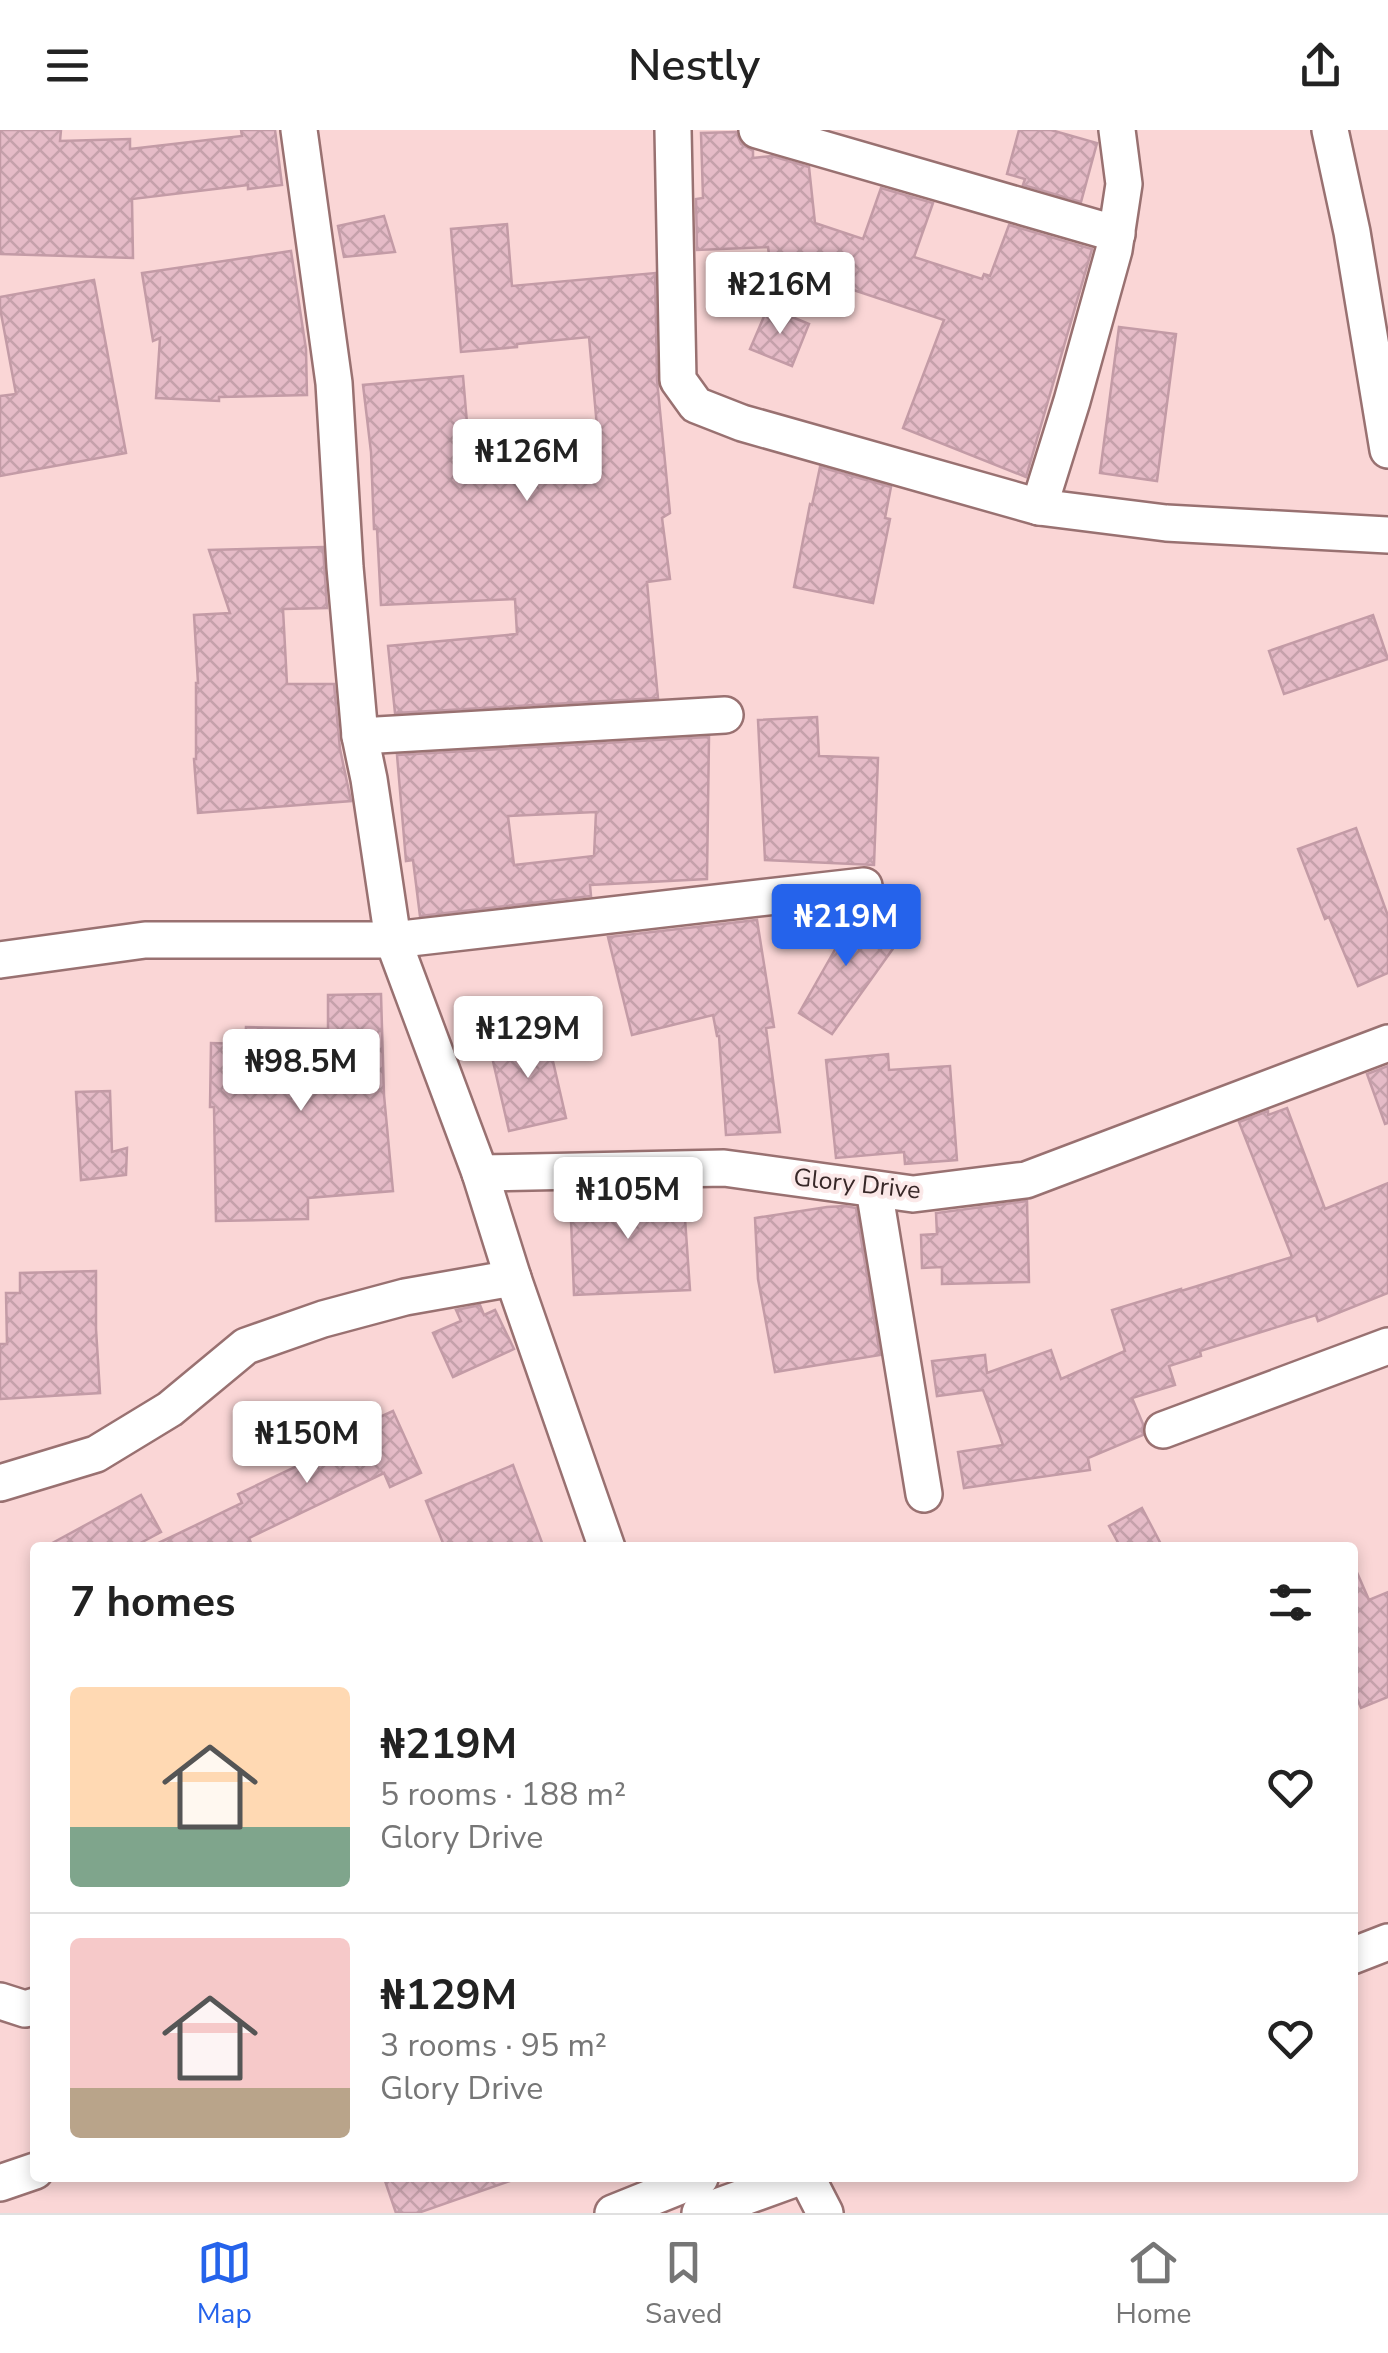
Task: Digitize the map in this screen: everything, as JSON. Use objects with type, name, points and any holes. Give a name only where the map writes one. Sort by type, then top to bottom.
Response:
[{"type":"street","points":[[299,130],[334,383],[360,736],[393,940],[480,1173],[605,1542]]},
{"type":"street","points":[[673,130],[678,380],[696,405],[742,423],[1039,506],[1166,523],[1388,535]]},
{"type":"street","points":[[757,130],[1118,234]]},
{"type":"street","points":[[1039,506],[1118,234],[1124,184],[1116,130]]},
{"type":"street","points":[[1330,130],[1352,232],[1388,450]]},
{"type":"street","points":[[360,736],[725,715]]},
{"type":"street","points":[[0,960],[145,940],[393,940],[864,886]]},
{"type":"street","name":"Glory Drive","points":[[480,1173],[724,1168],[914,1194],[1026,1180],[1388,1043]]},
{"type":"street","points":[[874,1189],[924,1494]]},
{"type":"street","points":[[0,1483],[96,1454],[170,1410],[246,1346],[323,1319],[405,1297],[513,1278]]},
{"type":"street","points":[[1163,1430],[1388,1346]]},
{"type":"street","points":[[1358,1954],[1388,1942]]},
{"type":"street","points":[[0,2000],[30,2008]]},
{"type":"street","points":[[0,2183],[30,2173]]},
{"type":"street","points":[[613,2213],[690,2182]]},
{"type":"street","points":[[700,2213],[786,2182]]},
{"type":"street","points":[[809,2182],[824,2213]]},
{"type":"building","points":[[0,130],[61,130],[60,141],[130,139],[130,149],[242,136],[241,130],[275,130],[282,185],[248,189],[248,185],[132,199],[133,258],[0,254]]},
{"type":"building","points":[[1019,130],[1051,130],[1097,143],[1081,202],[1023,185],[1025,179],[1007,174]]},
{"type":"building","points":[[736,132],[741,144],[753,151],[753,158],[772,156],[809,167],[815,223],[863,239],[881,188],[933,203],[914,257],[982,279],[984,274],[990,276],[1009,225],[1092,249],[1026,477],[903,428],[944,320],[823,280],[831,255],[770,262],[768,247],[697,250],[696,199],[703,198],[701,133]]},
{"type":"building","points":[[384,216],[395,252],[344,257],[338,226]]},
{"type":"building","points":[[507,224],[512,286],[655,273],[657,380],[670,513],[662,518],[670,579],[647,582],[658,698],[395,713],[388,646],[517,634],[515,599],[381,605],[363,385],[463,376],[470,458],[477,458],[478,469],[600,461],[589,337],[461,352],[451,229]]},
{"type":"building","points":[[291,251],[306,349],[307,395],[219,397],[219,401],[156,398],[160,338],[153,341],[142,273]]},
{"type":"building","points":[[94,280],[126,453],[0,476],[0,396],[16,394],[0,297]]},
{"type":"building","points":[[768,307],[809,324],[792,366],[750,349]]},
{"type":"building","points":[[1119,327],[1176,334],[1157,481],[1100,473]]},
{"type":"building","points":[[820,467],[891,487],[885,518],[890,519],[873,603],[794,587]]},
{"type":"building","points":[[323,547],[327,608],[283,609],[287,684],[334,684],[340,749],[351,801],[198,813],[194,615],[230,613],[209,550]]},
{"type":"building","points":[[1373,615],[1388,659],[1284,694],[1269,651]]},
{"type":"building","points":[[817,717],[819,756],[878,758],[874,865],[765,860],[758,720]]},
{"type":"building","points":[[709,737],[707,879],[590,885],[591,896],[420,916],[413,860],[406,861],[397,755]],"holes":[[[596,812],[594,856],[514,865],[508,816]]]},
{"type":"building","points":[[1356,828],[1388,916],[1388,973],[1358,986],[1329,917],[1325,919],[1298,849]]},
{"type":"building","points":[[847,909],[897,943],[832,1034],[799,1013],[837,946],[824,930]]},
{"type":"building","points":[[757,920],[774,1027],[766,1028],[780,1132],[726,1135],[719,1036],[713,1015],[632,1035],[608,937]]},
{"type":"building","points":[[381,994],[384,1095],[393,1191],[308,1198],[308,1219],[216,1221],[211,1043],[245,1044],[246,1027],[328,1029],[328,995]]},
{"type":"building","points":[[546,1031],[566,1118],[509,1131],[489,1044]]},
{"type":"building","points":[[888,1054],[889,1070],[950,1066],[957,1160],[905,1164],[904,1152],[836,1158],[826,1060]]},
{"type":"building","points":[[1388,1066],[1388,1123],[1385,1124],[1367,1074]]},
{"type":"building","points":[[110,1091],[112,1152],[127,1148],[126,1175],[81,1180],[76,1092]]},
{"type":"building","points":[[1287,1108],[1325,1209],[1388,1183],[1388,1293],[1318,1321],[1316,1315],[1200,1351],[1201,1356],[1169,1366],[1175,1385],[1132,1398],[1143,1424],[1143,1435],[1088,1458],[1090,1470],[964,1488],[958,1452],[1003,1445],[983,1390],[937,1396],[932,1361],[985,1355],[987,1373],[1051,1350],[1061,1379],[1125,1351],[1112,1310],[1292,1257],[1239,1122]]},
{"type":"building","points":[[683,1190],[690,1290],[574,1295],[571,1220],[566,1220],[564,1193]]},
{"type":"building","points":[[1027,1201],[1029,1282],[942,1284],[942,1267],[922,1268],[921,1235],[937,1234],[936,1213]]},
{"type":"building","points":[[845,1206],[856,1208],[880,1355],[775,1372],[758,1279],[755,1218]]},
{"type":"building","points":[[96,1271],[100,1393],[0,1399],[0,1344],[7,1344],[6,1293],[20,1293],[20,1273]]},
{"type":"building","points":[[480,1305],[484,1315],[495,1310],[514,1349],[453,1377],[433,1333],[461,1321],[456,1310]]},
{"type":"building","points":[[393,1411],[421,1473],[390,1487],[384,1473],[249,1538],[251,1542],[161,1542],[242,1503],[238,1494],[342,1445],[338,1436]]},
{"type":"building","points":[[513,1465],[542,1542],[443,1542],[426,1501]]},
{"type":"building","points":[[141,1495],[161,1532],[142,1542],[54,1542]]},
{"type":"building","points":[[1142,1508],[1160,1542],[1118,1542],[1109,1526]]},
{"type":"building","points":[[1358,1575],[1369,1600],[1388,1592],[1388,1697],[1361,1708]]},
{"type":"building","points":[[385,2182],[507,2182],[418,2213],[396,2213]]}]
